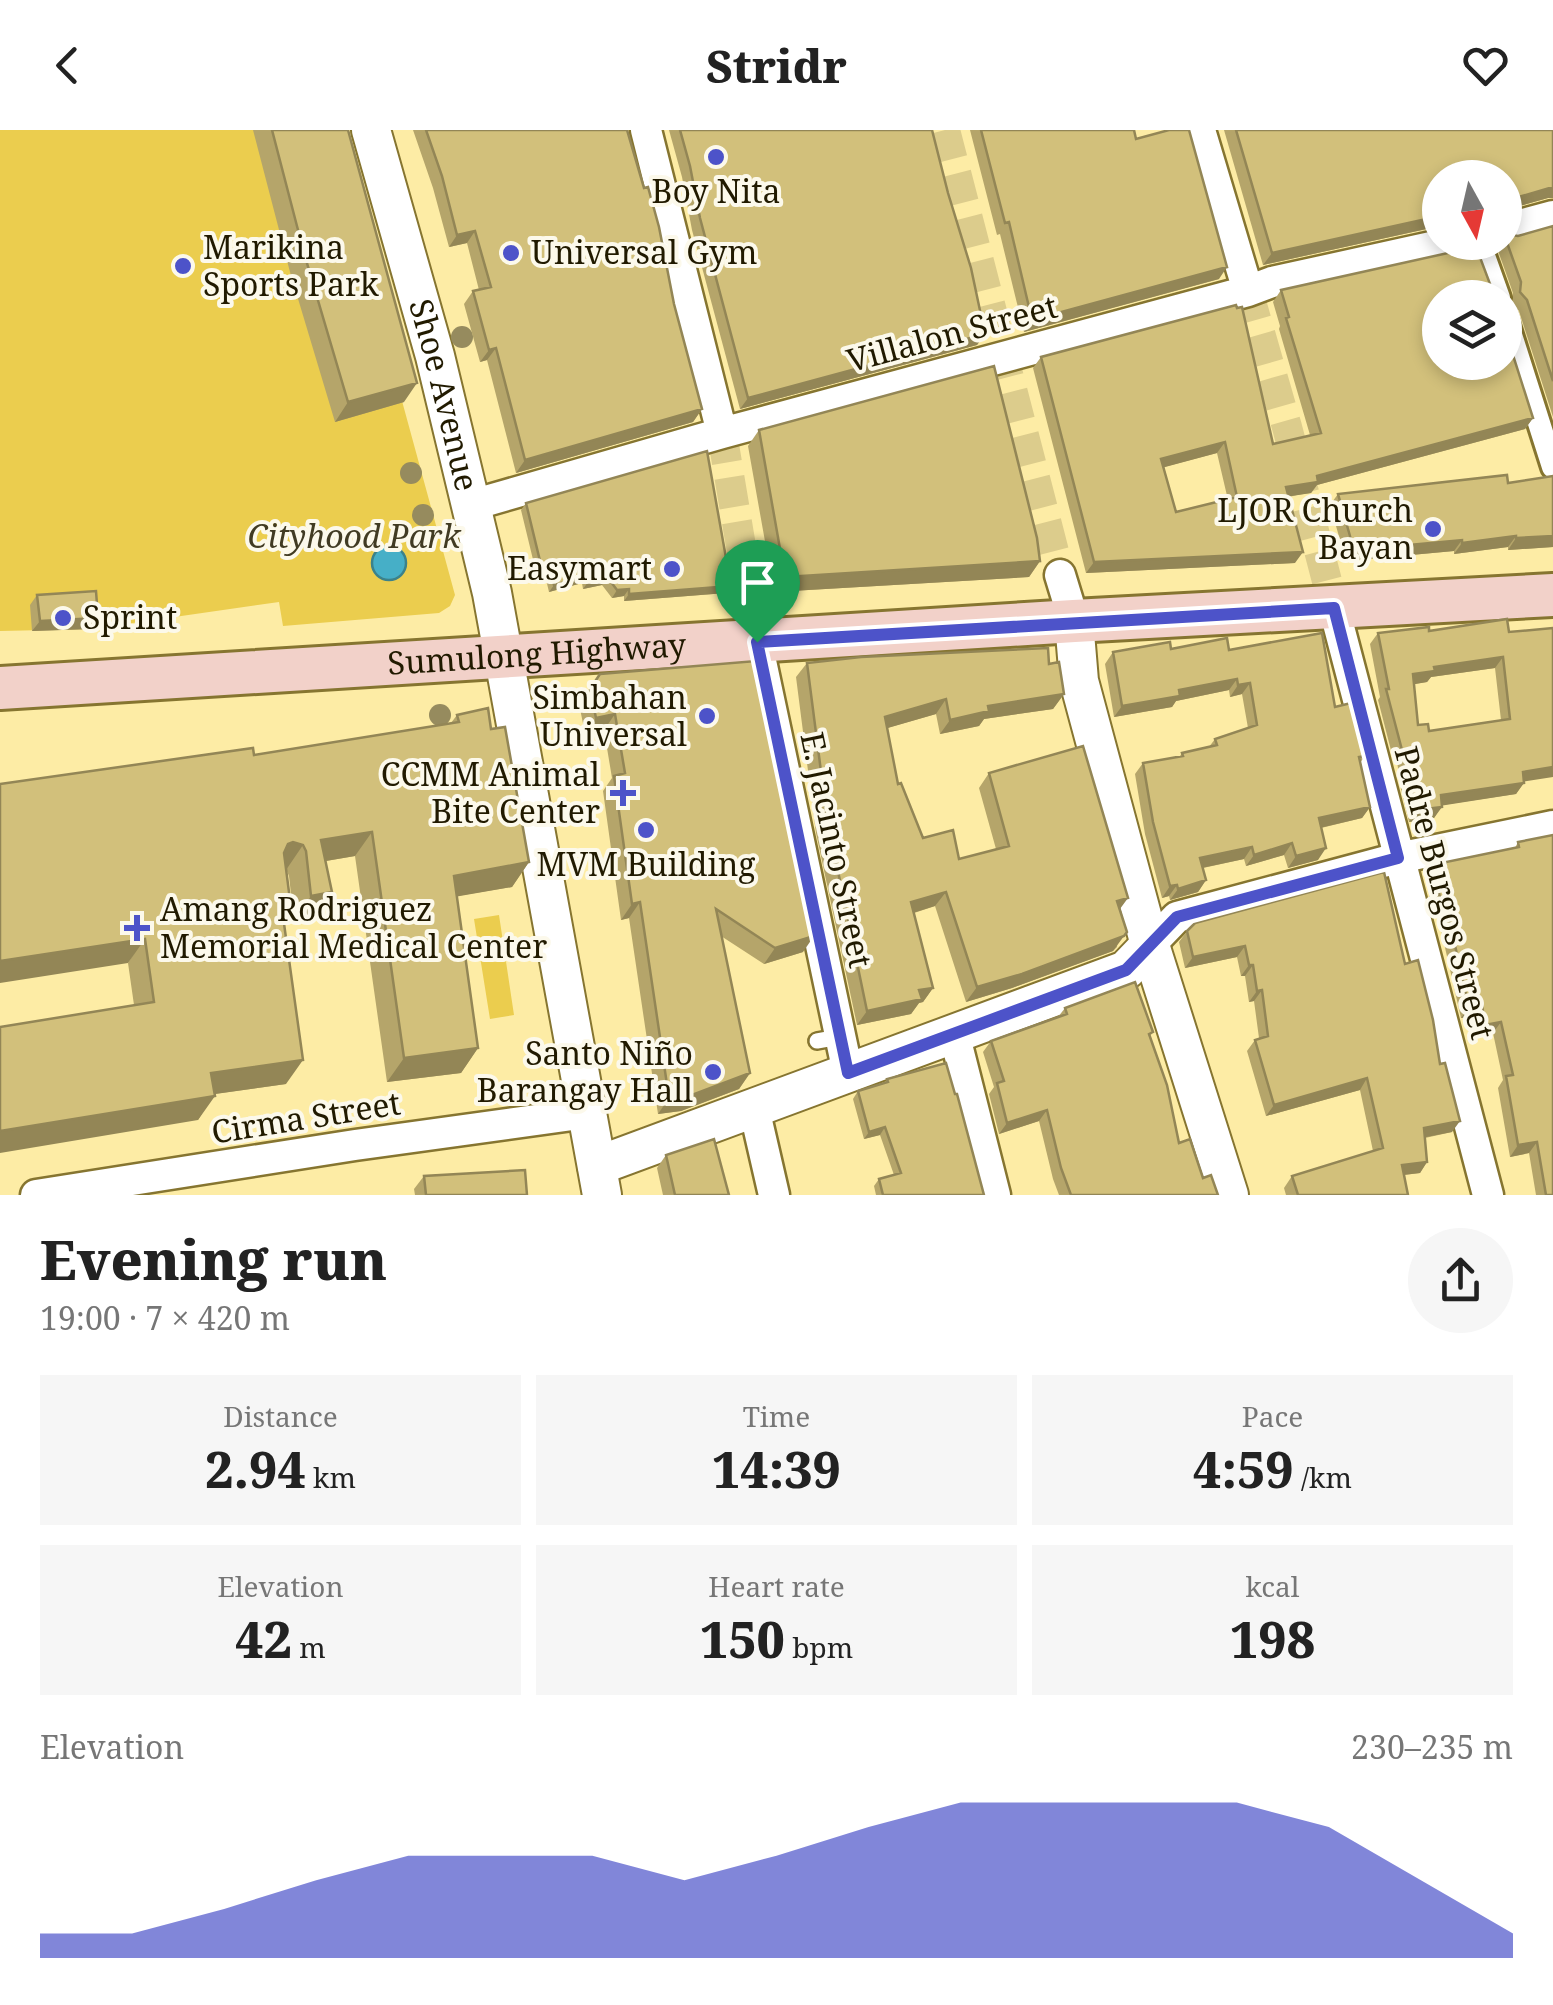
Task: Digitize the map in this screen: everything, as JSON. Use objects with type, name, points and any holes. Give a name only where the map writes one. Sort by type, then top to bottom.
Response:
[{"type":"main road","name":"Sumulong Highway","points":[[0,688],[1074,621],[1553,596]]},
{"type":"street","name":"Shoe Avenue","points":[[371,130],[435,356],[492,593],[599,1181]]},
{"type":"street","points":[[646,130],[722,433]]},
{"type":"street","points":[[1200,130],[1248,291]]},
{"type":"street","points":[[1522,225],[1553,216]]},
{"type":"street","name":"Villalon Street","points":[[472,504],[1272,282],[1422,249]]},
{"type":"street","points":[[1522,369],[1553,467]]},
{"type":"street","points":[[1060,575],[1074,621],[1079,681],[1150,945],[1228,1195]]},
{"type":"street","name":"Padre Burgos Street","points":[[1334,608],[1488,1195]]},
{"type":"street","name":"E. Jacinto Street","points":[[757,642],[828,1039],[848,1073]]},
{"type":"street","points":[[599,1181],[754,1108],[1126,970],[1177,917],[1398,858],[1553,826]]},
{"type":"street","points":[[954,1034],[994,1195]]},
{"type":"street","points":[[754,1108],[774,1195]]},
{"type":"street","name":"Cirma Street","points":[[36,1195],[588,1113]]},
{"type":"green space","name":"Marikina Sports Park","points":[[0,130],[328,130],[455,595],[450,606],[439,613],[283,626],[279,602],[91,629],[0,631]]},
{"type":"green space","points":[[499,915],[514,1015],[490,1019],[474,919]]},
{"type":"water","points":[[389,546],[401,551],[406,563],[401,575],[389,580],[377,575],[372,563],[377,551]]},
{"type":"building","points":[[272,130],[348,130],[417,383],[348,402]]},
{"type":"building","points":[[426,130],[627,130],[659,227],[674,304],[702,409],[525,460],[496,348],[489,350],[473,291],[491,287],[475,231],[457,235]]},
{"type":"building","points":[[680,130],[932,130],[971,268],[985,334],[748,398]]},
{"type":"building","points":[[981,130],[1134,130],[1136,139],[1169,130],[1189,130],[1227,267],[1032,320],[1009,222],[1005,223]]},
{"type":"building","points":[[1236,130],[1553,130],[1553,187],[1522,196],[1522,160],[1422,160],[1422,220],[1272,253]]},
{"type":"building","points":[[1553,226],[1553,381],[1513,260],[1522,260],[1522,235]]},
{"type":"building","points":[[1422,259],[1481,260],[1488,280],[1422,280],[1422,380],[1521,380],[1533,418],[1317,476],[1318,482],[1286,487],[1303,552],[1094,562],[1041,357],[1236,305],[1242,307],[1273,444],[1321,433],[1281,290]],"holes":[[[1225,442],[1237,497],[1176,512],[1161,459]]]},
{"type":"building","points":[[994,366],[1040,561],[785,577],[759,430]]},
{"type":"building","points":[[707,451],[731,586],[629,594],[629,589],[617,590],[608,578],[588,582],[587,576],[554,585],[549,564],[541,565],[526,503]]},
{"type":"building","points":[[1507,475],[1508,483],[1553,476],[1553,536],[1354,550],[1338,494]]},
{"type":"building","points":[[96,591],[98,618],[40,621],[37,595]]},
{"type":"building","points":[[1507,619],[1509,632],[1553,628],[1553,767],[1523,772],[1524,783],[1441,795],[1442,807],[1417,810],[1406,750],[1402,750],[1386,689],[1378,633],[1429,627],[1429,631]],"holes":[[[1503,657],[1510,719],[1429,731],[1428,724],[1418,725],[1413,674]]]},
{"type":"building","points":[[1322,633],[1335,707],[1351,703],[1365,756],[1359,757],[1370,807],[1319,818],[1326,848],[1296,856],[1292,843],[1254,855],[1252,847],[1200,858],[1206,880],[1178,889],[1177,885],[1170,886],[1143,763],[1217,745],[1215,739],[1257,725],[1250,683],[1238,685],[1237,679],[1179,690],[1180,696],[1122,706],[1113,652],[1170,642],[1171,649],[1227,638],[1229,650]]},
{"type":"building","points":[[1048,648],[1049,664],[1059,662],[1064,694],[988,706],[989,711],[950,720],[946,699],[885,717],[898,784],[901,783],[923,838],[953,830],[959,859],[1009,846],[989,773],[1083,746],[1128,898],[1117,901],[1127,932],[1022,974],[977,987],[946,892],[911,902],[933,988],[919,990],[922,999],[867,1011],[827,818],[807,663]]},
{"type":"building","points":[[756,661],[814,936],[775,948],[716,909],[750,1073],[692,1095],[669,1098],[640,902],[632,904],[614,776],[625,773],[615,714],[596,718],[590,689],[600,674]]},
{"type":"building","name":"Amang Rodriguez Memorial Medical Center","points":[[488,708],[491,729],[505,727],[529,862],[454,876],[478,1048],[404,1058],[372,832],[321,840],[332,892],[311,896],[306,851],[303,845],[293,842],[284,853],[290,900],[281,902],[303,1060],[211,1073],[215,1096],[0,1131],[0,1027],[154,1002],[145,939],[0,961],[0,784],[253,748],[254,755],[459,722],[457,715]]},
{"type":"building","points":[[1553,835],[1553,1195],[1546,1195],[1537,1142],[1518,1145],[1506,1076],[1513,1075],[1501,1022],[1485,1025],[1482,1005],[1469,1007],[1444,897],[1440,898],[1437,883],[1446,862],[1519,847],[1518,842]]},
{"type":"building","points":[[1384,872],[1405,964],[1418,960],[1440,1064],[1445,1063],[1460,1121],[1424,1128],[1427,1162],[1402,1165],[1408,1195],[1298,1195],[1292,1176],[1383,1148],[1367,1078],[1274,1105],[1255,1040],[1268,1036],[1262,990],[1257,991],[1245,946],[1193,957],[1187,931],[1195,923]]},
{"type":"building","points":[[1135,982],[1153,1032],[1149,1034],[1167,1085],[1179,1143],[1190,1139],[1203,1178],[1211,1175],[1218,1195],[1071,1195],[1047,1110],[1007,1123],[997,1083],[1004,1081],[991,1041],[1067,1014],[1065,1008]]},
{"type":"building","points":[[946,1063],[984,1195],[883,1195],[879,1179],[901,1173],[885,1127],[869,1132],[858,1091]]},
{"type":"building","points":[[714,1139],[729,1195],[675,1195],[666,1155]]},
{"type":"building","points":[[525,1170],[527,1195],[426,1195],[424,1176]]},
{"type":"tunnel","points":[[945,130],[1060,575]]},
{"type":"tunnel","points":[[1248,291],[1334,608]]},
{"type":"tunnel","points":[[722,433],[757,642]]},
{"type":"place","name":"Boy Nita","points":[[716,157]]},
{"type":"place","name":"Universal Gym","points":[[511,253]]},
{"type":"place","name":"Marikina Sports Park","points":[[183,266]]},
{"type":"place","name":"LJOR Church Bayan","points":[[1433,529]]},
{"type":"place","name":"Easymart","points":[[672,569]]},
{"type":"place","name":"Sprint","points":[[63,618]]},
{"type":"place","name":"Simbahan Universal","points":[[707,716]]},
{"type":"place","name":"CCMM Animal Bite Center","points":[[623,793]]},
{"type":"place","name":"MVM Building","points":[[646,830]]},
{"type":"place","name":"Amang Rodriguez Memorial Medical Center","points":[[137,928]]},
{"type":"place","name":"Santo Niño Barangay Hall","points":[[713,1072]]},
{"type":"route","points":[[1334,608],[1398,858],[1177,917],[1126,970],[848,1073],[757,642],[1334,608]]},
{"type":"park label","name":"Cityhood Park","points":[[354,537]]}]
